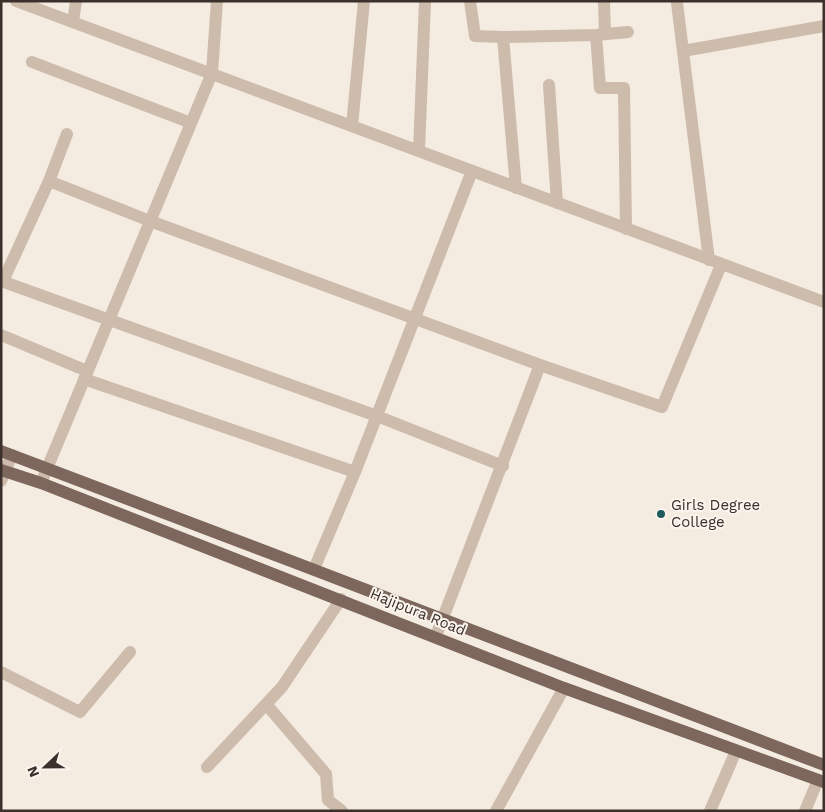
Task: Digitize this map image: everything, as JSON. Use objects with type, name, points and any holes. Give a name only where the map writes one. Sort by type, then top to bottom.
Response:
[{"type":"main road","points":[[7,453],[824,765]]},
{"type":"main road","name":"Hajipura Road","points":[[3,474],[41,483],[436,636],[564,688],[821,781]]},
{"type":"street","points":[[16,1],[715,263],[824,302]]},
{"type":"street","points":[[73,22],[76,1]]},
{"type":"street","points":[[41,483],[212,74],[217,1]]},
{"type":"street","points":[[352,126],[364,1]]},
{"type":"street","points":[[419,152],[425,1]]},
{"type":"street","points":[[470,1],[475,36],[601,35],[628,32]]},
{"type":"street","points":[[604,1],[600,88],[624,88],[626,229]]},
{"type":"street","points":[[49,181],[150,221],[415,319],[662,407],[715,263],[677,3]]},
{"type":"street","points":[[684,51],[824,26]]},
{"type":"street","points":[[503,37],[516,188]]},
{"type":"street","points":[[32,62],[191,123]]},
{"type":"street","points":[[548,85],[557,203]]},
{"type":"street","points":[[67,134],[49,181],[2,281],[377,416],[503,466]]},
{"type":"street","points":[[314,569],[355,472],[472,171]]},
{"type":"street","points":[[1,335],[85,375],[355,472]]},
{"type":"street","points":[[436,636],[503,466],[540,365]]},
{"type":"street","points":[[3,474],[7,453]]},
{"type":"street","points":[[207,767],[282,687],[341,599]]},
{"type":"street","points":[[1,672],[80,712],[130,652]]},
{"type":"street","points":[[496,811],[564,688]]},
{"type":"street","points":[[266,704],[326,774],[328,800],[342,811]]},
{"type":"street","points":[[710,811],[736,751]]},
{"type":"street","points":[[805,811],[821,781]]},
{"type":"place","name":"Girls Degree College","points":[[661,514]]}]
